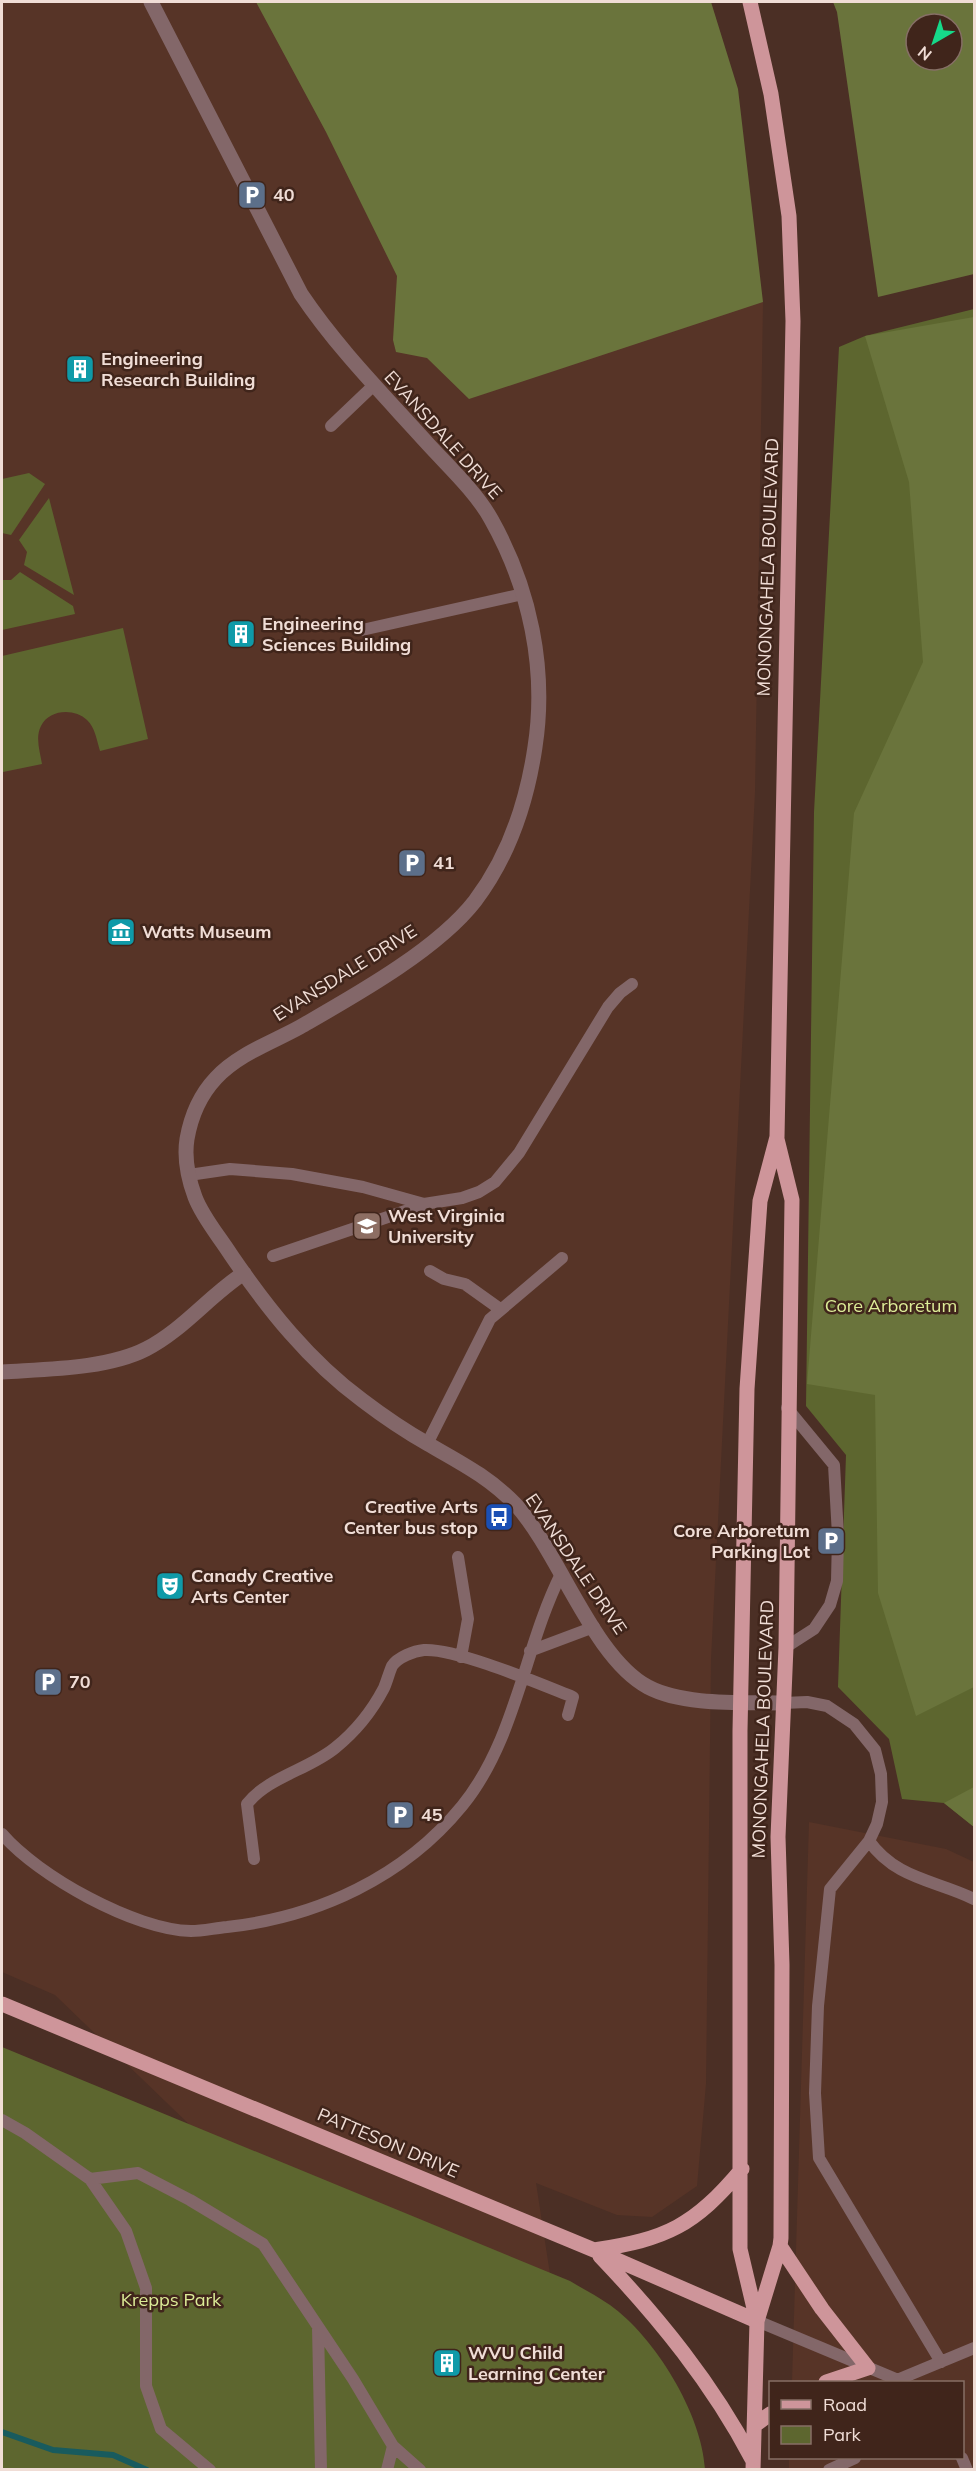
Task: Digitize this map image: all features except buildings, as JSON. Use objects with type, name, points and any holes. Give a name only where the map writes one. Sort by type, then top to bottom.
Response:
[{"type":"main road","name":"MONONGAHELA BOULEVARD","points":[[750,2],[771,94],[789,216],[793,321],[777,1137],[760,1201],[747,1389],[739,1831],[742,2169],[740,2249],[757,2321],[753,2465]]},
{"type":"main road","name":"MONONGAHELA BOULEVARD","points":[[757,2321],[780,2246],[782,1965],[778,1837],[786,1647],[792,1200],[777,1137]]},
{"type":"main road","name":"PATTESON DRIVE","points":[[2,2004],[594,2250],[757,2321]]},
{"type":"main road","points":[[594,2250],[648,2240],[688,2223],[720,2195],[742,2169]]},
{"type":"main road","points":[[780,2246],[822,2309],[868,2368],[829,2381]]},
{"type":"main road","points":[[594,2250],[640,2298],[692,2363],[724,2408],[753,2465]]},
{"type":"main road","points":[[755,2425],[769,2415]]},
{"type":"street","name":"EVANSDALE DRIVE","points":[[151,2],[301,294],[328,334],[448,466],[489,515],[523,594],[536,647],[540,686],[537,735],[530,777],[517,823],[497,867],[473,903],[423,948],[313,1019],[252,1052],[220,1074],[194,1112],[186,1142],[189,1175],[195,1197],[206,1218],[243,1273],[275,1316],[309,1353],[358,1397],[427,1444],[465,1463],[492,1482],[521,1511],[594,1628],[621,1666],[647,1686],[679,1698],[783,1703]]},
{"type":"street","points":[[2,1372],[109,1361],[145,1349],[178,1327],[223,1287],[243,1273]]},
{"type":"lane","points":[[331,426],[374,385]]},
{"type":"lane","points":[[362,630],[523,594]]},
{"type":"lane","points":[[273,1256],[424,1204],[462,1198],[495,1182],[519,1153],[608,1007],[620,993],[632,984]]},
{"type":"lane","points":[[189,1175],[230,1169],[292,1174],[363,1187],[424,1204]]},
{"type":"lane","points":[[427,1444],[490,1319],[561,1258]]},
{"type":"lane","points":[[430,1270],[444,1279],[465,1284],[500,1309]]},
{"type":"lane","points":[[786,1647],[814,1629],[830,1605],[837,1581],[838,1535],[834,1465],[788,1408]]},
{"type":"lane","points":[[458,1557],[468,1620],[461,1657]]},
{"type":"lane","points":[[2,1834],[11,1845],[72,1889],[139,1920],[190,1931],[250,1925],[288,1917],[335,1902],[387,1872],[423,1847],[463,1805],[489,1764],[551,1594],[561,1574]]},
{"type":"lane","points":[[531,1652],[594,1628]]},
{"type":"lane","points":[[254,1859],[247,1804],[256,1793],[311,1764],[342,1742],[357,1728],[370,1710],[384,1688],[393,1665],[408,1654],[426,1650],[461,1657],[522,1677],[573,1697],[568,1715]]},
{"type":"lane","points":[[783,1703],[807,1702],[827,1706],[854,1724],[875,1750],[881,1774],[882,1802],[878,1824],[868,1841],[830,1889],[818,2006],[814,2093],[819,2158],[941,2362]]},
{"type":"lane","points":[[868,1841],[880,1857],[896,1868],[975,1899]]},
{"type":"lane","points":[[2,2120],[25,2133],[90,2179],[126,2231],[146,2288],[146,2386],[161,2429],[210,2469]]},
{"type":"lane","points":[[90,2179],[138,2173],[190,2200],[263,2244],[318,2326],[393,2446],[420,2469]]},
{"type":"lane","points":[[757,2321],[900,2381],[975,2348]]},
{"type":"lane","points":[[318,2326],[321,2469]]},
{"type":"lane","points":[[387,2469],[393,2446]]},
{"type":"lane","points":[[829,2469],[851,2459]]},
{"type":"shaded area","name":"West Virginia University","points":[[2,2],[711,2],[722,40],[763,302],[755,792],[711,1659],[706,2084],[697,2186],[652,2217],[617,2215],[536,2183],[580,2469],[250,2183],[55,1995],[2,1972]]},
{"type":"shaded area","points":[[809,1822],[946,1849],[974,1862],[974,2469],[789,2470],[789,2459],[964,2459],[964,2381],[792,2381]]},
{"type":"green space","points":[[256,2],[711,2],[738,89],[763,302],[469,399],[427,358],[396,352],[393,340],[397,276],[326,132]]},
{"type":"green space","points":[[833,2],[974,2],[974,274],[878,297],[837,12]]},
{"type":"green space","name":"Core Arboretum","points":[[974,309],[974,1827],[944,1803],[902,1799],[889,1739],[838,1687],[846,1455],[806,1406],[814,812],[839,347],[865,336]]},
{"type":"green space","name":"Core Arboretum","points":[[974,317],[974,1687],[916,1716],[878,1593],[875,1395],[807,1384],[854,813],[923,662],[909,482],[865,336]]},
{"type":"green space","points":[[29,473],[45,484],[11,535],[2,533],[2,479]]},
{"type":"green space","points":[[49,498],[74,595],[24,565],[27,552],[19,540]]},
{"type":"green space","points":[[20,572],[73,606],[75,614],[2,630],[2,580],[11,580]]},
{"type":"green space","points":[[123,628],[148,739],[100,751],[94,730],[87,720],[76,713],[56,713],[45,720],[39,730],[38,745],[42,764],[3,772],[2,656]]},
{"type":"green space","points":[[974,1787],[974,1827],[944,1803]]},
{"type":"green space","name":"Krepps Park","points":[[2,2047],[570,2281],[610,2305],[643,2336],[673,2378],[695,2425],[702,2447],[705,2469],[2,2469]]},
{"type":"waterway","points":[[2,2432],[53,2450],[113,2455],[147,2470]]},
{"type":"place","name":"40","points":[[252,195]]},
{"type":"place","name":"Engineering Research Building","points":[[80,369]]},
{"type":"place","name":"Engineering Sciences Building","points":[[241,634]]},
{"type":"place","name":"41","points":[[412,863]]},
{"type":"place","name":"Watts Museum","points":[[121,932]]},
{"type":"place","name":"West Virginia University","points":[[367,1226]]},
{"type":"place","name":"Creative Arts Center bus stop","points":[[499,1517]]},
{"type":"place","name":"Core Arboretum Parking Lot","points":[[831,1541]]},
{"type":"place","name":"Canady Creative Arts Center","points":[[170,1586]]},
{"type":"place","name":"70","points":[[48,1682]]},
{"type":"place","name":"45","points":[[400,1815]]},
{"type":"place","name":"WVU Child Learning Center","points":[[447,2363]]}]
